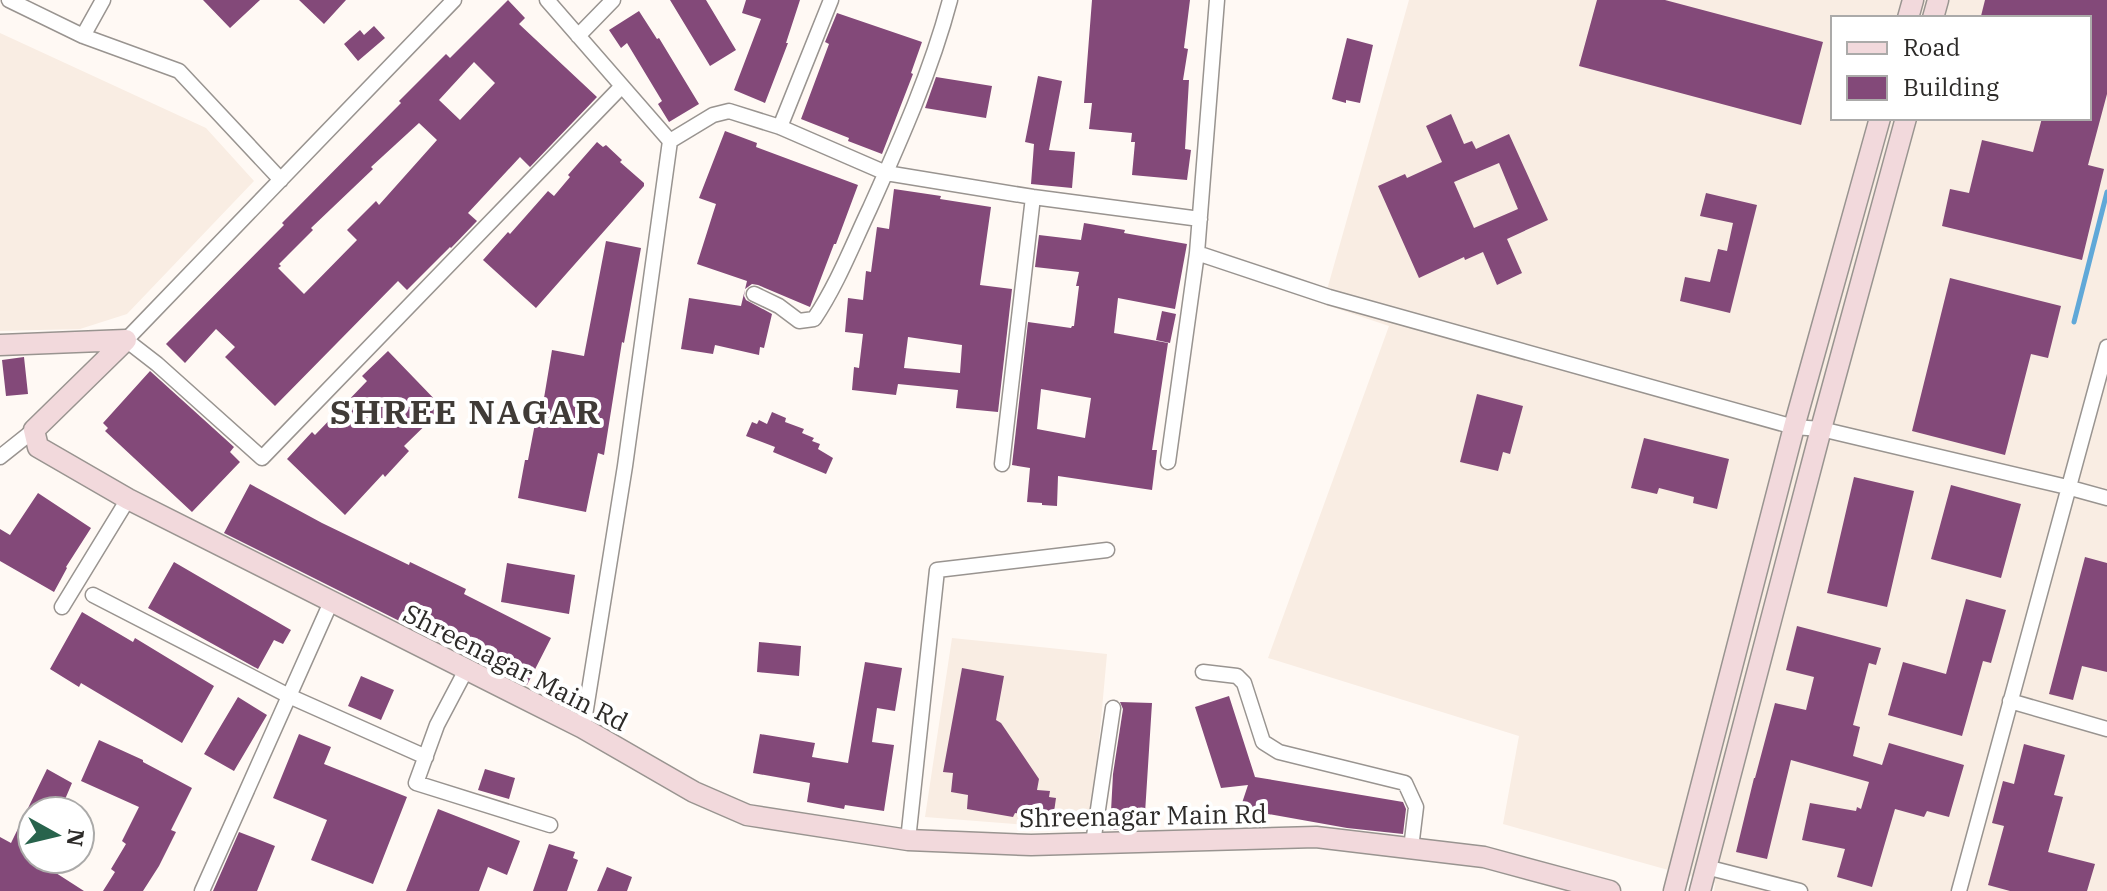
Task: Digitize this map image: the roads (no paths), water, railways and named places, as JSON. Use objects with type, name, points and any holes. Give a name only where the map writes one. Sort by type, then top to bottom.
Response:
[{"type":"street","points":[[9,0],[83,36],[179,71],[281,180]]},
{"type":"street","points":[[83,36],[103,0]]},
{"type":"street","points":[[0,457],[34,430],[126,340],[454,0]]},
{"type":"street","points":[[547,0],[670,141],[625,466],[583,728]]},
{"type":"street","points":[[578,36],[613,0]]},
{"type":"street","points":[[780,127],[831,0]]},
{"type":"street","points":[[754,294],[779,306],[799,321],[814,319],[830,296],[886,173],[939,43],[950,0]]},
{"type":"street","points":[[1168,462],[1197,253],[1217,0]]},
{"type":"street","points":[[0,345],[126,340],[262,458],[622,86]]},
{"type":"street","points":[[670,141],[713,115],[729,111],[780,127],[886,173],[1033,197],[1200,219]]},
{"type":"street","points":[[1674,891],[1794,427],[1879,120]]},
{"type":"street","points":[[1700,891],[1905,120]]},
{"type":"street","points":[[1002,464],[1033,197]]},
{"type":"street","points":[[1197,253],[1329,297],[1794,427],[1821,429],[2107,498]]},
{"type":"street","points":[[1959,891],[2107,347]]},
{"type":"street","name":"Shreenagar Main Rd","points":[[34,430],[38,447],[128,499],[583,728],[694,792],[747,815],[908,840],[1031,845],[1316,837],[1484,857],[1610,891]]},
{"type":"street","points":[[62,607],[128,499]]},
{"type":"street","points":[[908,840],[937,570],[1107,550]]},
{"type":"street","points":[[93,595],[289,696],[426,757]]},
{"type":"street","points":[[202,891],[331,602]]},
{"type":"street","points":[[466,670],[437,725],[416,783],[550,825]]},
{"type":"street","points":[[1203,672],[1237,676],[1244,683],[1263,742],[1279,752],[1405,783],[1416,807],[1411,848]]},
{"type":"street","points":[[2010,701],[2107,729]]},
{"type":"street","points":[[1093,843],[1113,708]]},
{"type":"street","points":[[1706,867],[1800,891]]},
{"type":"waterway","points":[[2074,322],[2107,192]]},
{"type":"district","name":"SHREE NAGAR","points":[[466,411]]}]
